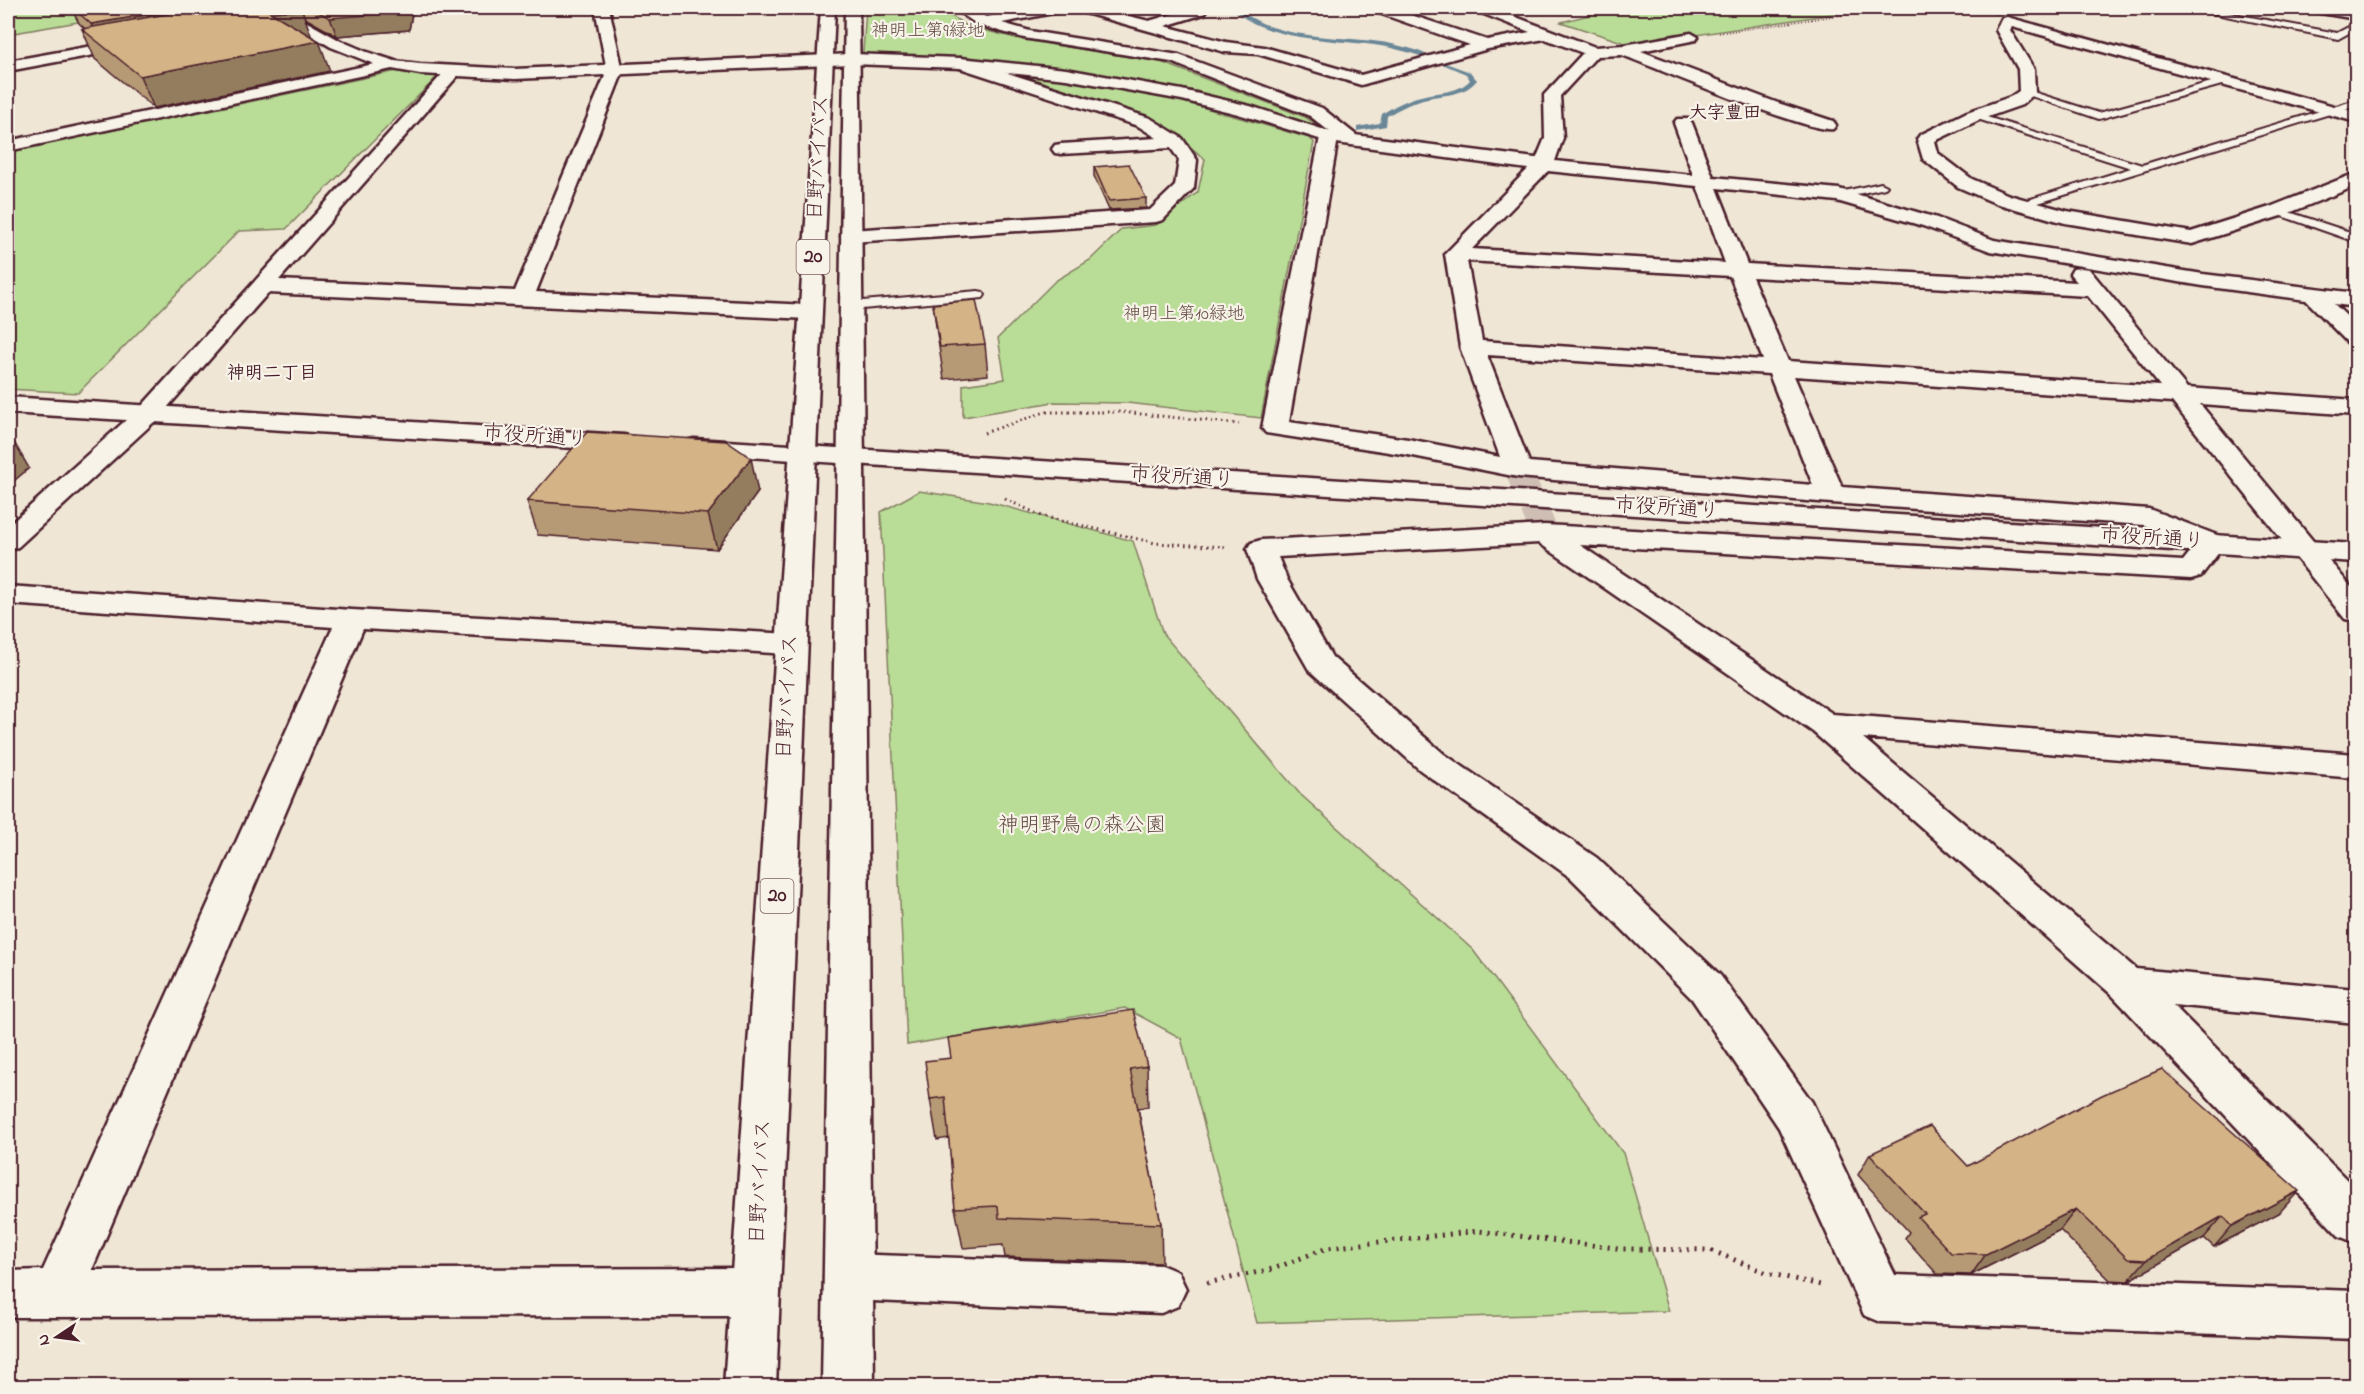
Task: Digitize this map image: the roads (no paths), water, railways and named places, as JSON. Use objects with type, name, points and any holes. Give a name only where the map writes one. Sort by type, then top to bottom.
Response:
[{"type":"main road","points":[[523,298],[615,71],[602,8]]},
{"type":"main road","name":"日野バイパス","points":[[750,1386],[790,644],[828,8]]},
{"type":"main road","name":"日野バイパス","points":[[848,1386],[852,8]]},
{"type":"main road","points":[[960,8],[983,22],[1029,35],[1174,58],[1316,112],[1340,138]]},
{"type":"main road","points":[[983,22],[1058,8]]},
{"type":"main road","points":[[1083,8],[1225,47],[1259,50],[1361,80],[1486,45],[1546,34]]},
{"type":"main road","points":[[1149,26],[1199,11],[1188,8]]},
{"type":"main road","points":[[1378,8],[1486,45]]},
{"type":"main road","points":[[1481,8],[1593,52],[1624,50],[1691,37]]},
{"type":"main road","points":[[2315,8],[2356,15]]},
{"type":"main road","points":[[273,14],[311,10]]},
{"type":"main road","points":[[273,14],[351,51],[393,65],[453,72],[515,74],[615,71],[852,59],[960,63],[1066,74],[1182,94],[1340,138],[1543,165],[1839,195],[1930,222],[1990,245],[2203,280],[2356,300]]},
{"type":"main road","points":[[2354,108],[2331,110],[2007,21],[2003,30],[2026,69],[2027,93],[2016,101],[1973,116],[1926,139],[1929,155],[1965,183],[2022,205],[2065,217],[2192,238],[2277,211],[2355,181]]},
{"type":"main road","points":[[8,66],[146,41]]},
{"type":"main road","points":[[1624,50],[1772,107],[1827,125]]},
{"type":"main road","points":[[1455,254],[1543,165],[1550,154],[1557,130],[1552,113],[1552,95],[1592,56],[1593,52]]},
{"type":"main road","points":[[851,236],[1156,216],[1184,188],[1188,160],[1176,142],[1144,122],[960,63]]},
{"type":"main road","points":[[8,146],[393,65]]},
{"type":"main road","points":[[8,541],[149,413],[453,72]]},
{"type":"main road","points":[[1683,123],[1738,269],[1831,495]]},
{"type":"main road","points":[[1340,138],[1275,428],[1408,447],[1518,468],[1831,495],[2149,517],[2212,543],[2191,570],[1545,534],[1261,549],[1272,579],[1320,663],[1432,762],[1584,868],[1706,987],[1796,1116],[1881,1298],[2356,1315]]},
{"type":"main road","points":[[1061,150],[1176,142]]},
{"type":"main road","points":[[1455,254],[1472,347],[1518,468]]},
{"type":"main road","points":[[1455,254],[2094,290]]},
{"type":"main road","points":[[2068,259],[2356,612]]},
{"type":"main road","points":[[264,286],[809,312]]},
{"type":"main road","points":[[2312,294],[2356,338]]},
{"type":"main road","points":[[1472,347],[2356,407]]},
{"type":"main road","name":"市役所通り","points":[[8,405],[850,456],[2356,553]]},
{"type":"main road","points":[[1545,534],[1826,724],[2126,984],[2356,1221]]},
{"type":"main road","points":[[8,595],[352,620],[790,644]]},
{"type":"main road","points":[[58,1292],[352,620]]},
{"type":"main road","points":[[1826,724],[2356,766]]},
{"type":"main road","points":[[2126,984],[2356,1006]]},
{"type":"main road","points":[[848,1277],[1161,1289]]},
{"type":"main road","points":[[8,1294],[58,1292],[754,1315]]},
{"type":"lane","points":[[2191,8],[2338,36],[2356,26]]},
{"type":"lane","points":[[2027,93],[2099,116],[2226,81]]},
{"type":"lane","points":[[2022,205],[2331,110]]},
{"type":"lane","points":[[1973,116],[2141,168]]},
{"type":"lane","points":[[1839,195],[1881,186]]},
{"type":"lane","points":[[2277,211],[2356,238]]},
{"type":"lane","points":[[851,306],[978,295]]},
{"type":"waterway","points":[[1235,8],[1245,17],[1276,30],[1387,45],[1424,55]]},
{"type":"waterway","points":[[1983,8],[1997,14]]},
{"type":"waterway","points":[[2012,18],[2328,104]]},
{"type":"waterway","points":[[1360,129],[1383,124],[1384,115],[1409,102],[1456,92],[1474,80],[1468,73],[1442,62]]},
{"type":"tunnel","points":[[1518,469],[1545,534]]},
{"type":"district","name":"大字豊田","points":[[1725,114]]},
{"type":"district","name":"神明二丁目","points":[[272,374]]},
{"type":"park label","name":"神明上第9緑地","points":[[928,32]]},
{"type":"park label","name":"神明上第10緑地","points":[[1184,315]]},
{"type":"park label","name":"神明野鳥の森公園","points":[[1082,826]]}]
